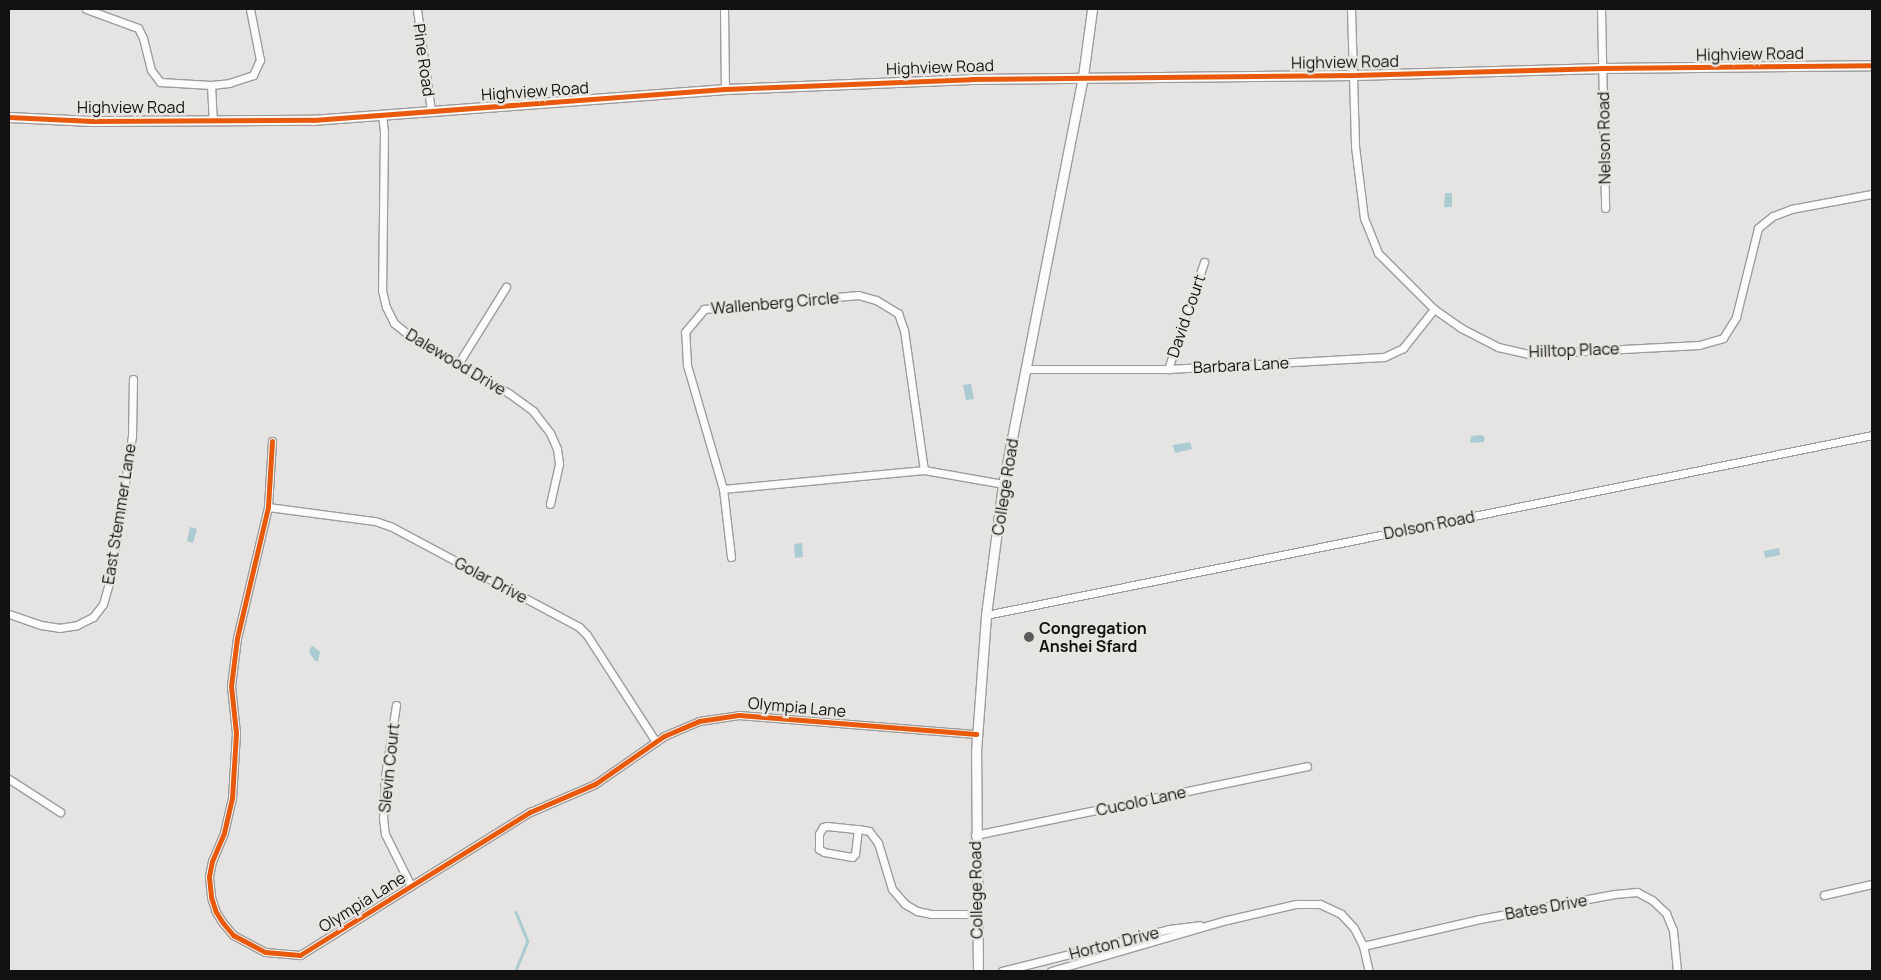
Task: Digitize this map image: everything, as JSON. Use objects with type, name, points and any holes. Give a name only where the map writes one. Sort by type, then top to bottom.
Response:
[{"type":"street","points":[[86,9],[138,28],[143,38],[151,70],[160,82],[211,85],[229,83],[253,75],[260,60],[250,9]]},
{"type":"street","name":"Pine Road","points":[[417,9],[431,111]]},
{"type":"street","points":[[724,9],[725,89]]},
{"type":"street","name":"College Road","points":[[978,971],[975,835],[976,734],[986,616],[1003,484],[1084,76],[1092,9]]},
{"type":"street","name":"Hilltop Place","points":[[1350,9],[1354,75],[1355,146],[1364,218],[1378,253],[1434,308],[1461,328],[1498,347],[1529,354],[1699,345],[1723,338],[1736,317],[1758,228],[1773,216],[1791,208],[1872,194]]},
{"type":"street","name":"Nelson Road","points":[[1601,9],[1605,208]]},
{"type":"street","name":"Highview Road","points":[[9,117],[92,120],[312,120],[725,89],[883,81],[1084,76],[1354,75],[1603,68],[1872,65]]},
{"type":"street","points":[[211,85],[213,120]]},
{"type":"street","name":"Dalewood Drive","points":[[382,115],[384,132],[382,290],[386,307],[394,324],[409,335],[510,394],[533,411],[550,433],[557,450],[559,464],[550,504]]},
{"type":"street","name":"David Court","points":[[1168,369],[1204,262]]},
{"type":"street","points":[[458,364],[506,287]]},
{"type":"street","name":"Wallenberg Circle","points":[[722,489],[687,365],[685,332],[704,309],[858,295],[876,300],[898,314],[904,330],[924,470]]},
{"type":"street","name":"Barbara Lane","points":[[1026,369],[1168,369],[1384,357],[1403,348],[1434,308]]},
{"type":"street","name":"East Stemmer Lane","points":[[9,614],[41,625],[59,628],[77,625],[93,616],[103,604],[111,576],[132,436],[133,379]]},
{"type":"street","name":"Dolson Road","points":[[986,616],[1872,435]]},
{"type":"street","name":"Olympia Lane","points":[[272,441],[268,507],[237,638],[231,686],[236,733],[232,798],[224,833],[212,861],[210,877],[211,897],[216,912],[233,935],[265,952],[300,955],[530,812],[595,784],[656,742],[699,720],[739,714],[976,734]]},
{"type":"street","points":[[731,557],[722,489],[924,470],[1003,484]]},
{"type":"street","name":"Golar Drive","points":[[268,507],[375,521],[392,527],[579,627],[587,636],[656,742]]},
{"type":"street","name":"Slevin Court","points":[[396,705],[385,776],[383,818],[385,834],[411,886]]},
{"type":"street","name":"Cucolo Lane","points":[[975,835],[1307,766]]},
{"type":"street","points":[[9,779],[60,812]]},
{"type":"street","points":[[858,828],[855,854],[852,857],[824,852],[820,849],[820,834],[823,827],[858,828],[869,830],[875,837],[892,889],[905,904],[917,911],[931,914],[977,914]]},
{"type":"street","points":[[1824,895],[1872,884]]},
{"type":"street","name":"Bates Drive","points":[[1363,946],[1480,919],[1636,892],[1652,900],[1666,913],[1673,930],[1677,971]]},
{"type":"street","name":"Horton Drive","points":[[1052,971],[1227,920],[1296,904],[1320,904],[1341,914],[1354,928],[1363,946],[1369,971]]},
{"type":"street","name":"Horton Drive","points":[[1002,971],[1170,929],[1227,920]]},
{"type":"water","points":[[1445,193],[1452,193],[1452,207],[1444,207]]},
{"type":"water","points":[[971,384],[974,399],[966,400],[963,385]]},
{"type":"water","points":[[1481,435],[1485,437],[1484,442],[1470,443],[1471,436]]},
{"type":"water","points":[[1190,442],[1192,449],[1175,453],[1173,445]]},
{"type":"water","points":[[190,527],[197,529],[193,543],[187,541]]},
{"type":"water","points":[[802,543],[803,557],[795,558],[794,544]]},
{"type":"water","points":[[1779,548],[1780,555],[1765,558],[1764,551]]},
{"type":"water","points":[[313,646],[320,652],[318,661],[315,661],[309,652]]},
{"type":"waterway","points":[[516,912],[528,941],[516,971]]},
{"type":"cycle path","points":[[9,117],[92,121],[313,120],[725,89],[971,79],[1354,75],[1603,68],[1872,65]]},
{"type":"cycle path","points":[[272,441],[268,507],[237,638],[231,686],[236,733],[232,798],[224,833],[212,861],[209,877],[211,897],[216,912],[223,923],[233,935],[265,952],[300,955],[530,812],[595,784],[664,736],[699,721],[739,715],[976,734]]},
{"type":"place","name":"Congregation Anshei Sfard","points":[[1029,637]]}]
